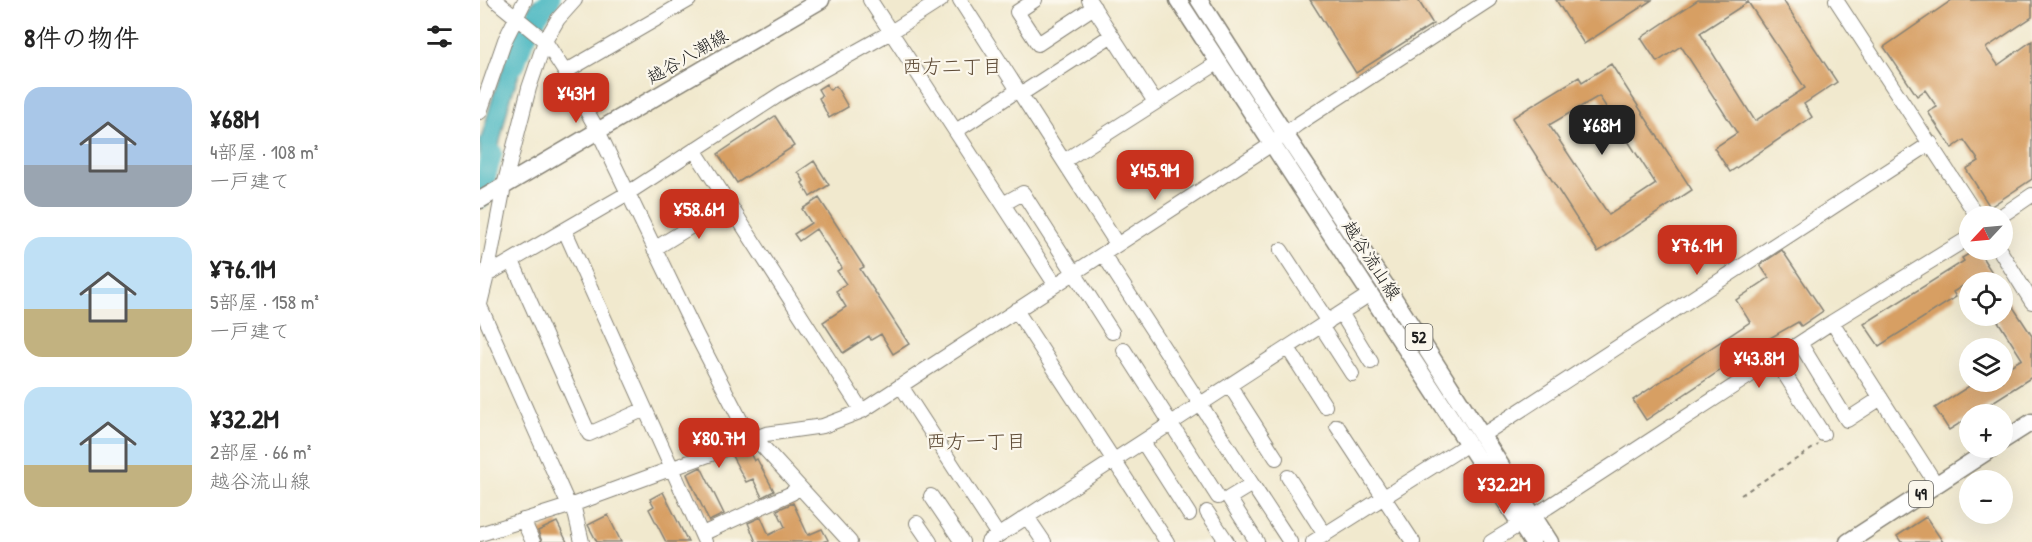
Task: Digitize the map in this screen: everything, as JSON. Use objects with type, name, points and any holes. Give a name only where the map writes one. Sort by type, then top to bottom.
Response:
[{"type":"main road","name":"越谷八潮線","points":[[480,200],[821,0]]},
{"type":"main road","name":"越谷流山線","points":[[1178,0],[1219,62],[1279,139],[1386,286],[1475,440],[1526,520],[1550,542]]},
{"type":"main road","name":"越谷流山線","points":[[1199,0],[1370,294],[1475,440]]},
{"type":"main road","points":[[2013,434],[2032,422]]},
{"type":"main road","name":"49","points":[[1848,542],[1867,537],[1936,484],[1977,458]]},
{"type":"main road","name":"越谷流山線","points":[[1526,520],[1532,542]]},
{"type":"street","points":[[495,0],[516,15],[545,42],[565,72],[598,131],[654,249],[743,425],[844,540]]},
{"type":"street","points":[[480,112],[505,40],[525,0]]},
{"type":"street","points":[[575,0],[558,19],[545,42],[530,88],[504,186],[480,305],[571,505],[582,542]]},
{"type":"street","points":[[870,0],[1054,284]]},
{"type":"street","points":[[487,276],[628,193],[782,93],[891,32],[941,0]]},
{"type":"street","points":[[960,0],[1118,244]]},
{"type":"street","points":[[1035,0],[1017,12],[1038,44],[1091,3],[1155,102]]},
{"type":"street","points":[[480,534],[571,505],[766,434],[824,426],[842,421],[862,411],[1489,0]]},
{"type":"street","points":[[1836,0],[1971,206]]},
{"type":"street","points":[[565,72],[683,1]]},
{"type":"street","points":[[956,131],[1112,35]]},
{"type":"street","points":[[1064,161],[1219,62]]},
{"type":"street","points":[[1288,477],[1319,539],[1931,143]]},
{"type":"street","points":[[695,151],[862,411]]},
{"type":"street","points":[[1003,204],[1023,193],[1112,332]]},
{"type":"street","points":[[2013,208],[2032,195]]},
{"type":"street","points":[[654,249],[728,204]]},
{"type":"street","points":[[565,231],[704,538],[792,493],[798,486]]},
{"type":"street","points":[[1491,542],[1832,322],[1959,244]]},
{"type":"street","points":[[1281,250],[1352,374]]},
{"type":"street","points":[[1103,254],[1290,542]]},
{"type":"street","points":[[2006,260],[2032,302]]},
{"type":"street","points":[[512,261],[589,434],[645,409]]},
{"type":"street","points":[[901,386],[996,539],[1370,294]]},
{"type":"street","points":[[1016,310],[1167,542]]},
{"type":"street","points":[[1341,313],[1371,362]]},
{"type":"street","points":[[1832,322],[1936,484]]},
{"type":"street","points":[[1800,343],[1847,420],[1881,398]]},
{"type":"street","points":[[1288,348],[1325,406]]},
{"type":"street","points":[[1124,350],[1218,497]]},
{"type":"street","points":[[1775,359],[1825,437]]},
{"type":"street","points":[[1230,386],[1276,458]]},
{"type":"street","points":[[1337,426],[1413,542]]},
{"type":"street","points":[[1143,442],[1189,514]]},
{"type":"street","points":[[1252,484],[1229,498],[1257,542]]},
{"type":"street","points":[[931,496],[962,542]]},
{"type":"street","points":[[1207,512],[1227,542]]},
{"type":"street","points":[[1027,517],[1044,542]]},
{"type":"street","points":[[523,520],[533,542]]},
{"type":"street","points":[[917,523],[930,542]]},
{"type":"path","points":[[1741,495],[1825,437]]},
{"type":"water","points":[[535,0],[558,0],[551,7],[542,24],[529,12],[529,7]]},
{"type":"water","points":[[516,32],[530,42],[509,103],[492,176],[480,184],[480,142],[494,93]]},
{"type":"building","points":[[1310,0],[1418,0],[1433,24],[1356,73]]},
{"type":"building","points":[[1556,0],[1652,0],[1584,44]]},
{"type":"building","points":[[1698,0],[1783,0],[1837,82],[1804,104],[1812,117],[1730,172],[1714,148],[1737,133],[1681,46],[1657,62],[1641,38]],"holes":[[[1748,2],[1805,88],[1755,121],[1700,33]]]},
{"type":"building","points":[[1952,0],[2032,0],[2032,17],[1986,48],[1998,65],[2032,41],[2032,179],[1989,206],[1966,169],[1979,161],[1964,140],[1952,148],[1928,112],[1937,107],[1925,90],[1917,96],[1884,47]]},
{"type":"building","points":[[1611,64],[1692,190],[1598,252],[1512,118],[1579,77],[1582,82]],"holes":[[[1599,96],[1656,184],[1609,215],[1549,125]]]},
{"type":"building","points":[[826,84],[830,90],[836,86],[848,107],[829,118],[819,98],[822,96],[818,89]]},
{"type":"building","points":[[775,116],[794,146],[737,183],[718,154]]},
{"type":"building","points":[[814,161],[829,185],[810,197],[798,172]]},
{"type":"building","points":[[819,198],[864,267],[860,269],[909,344],[893,354],[881,334],[871,340],[869,336],[843,353],[823,322],[846,307],[836,291],[846,284],[837,271],[842,268],[816,229],[799,241],[794,234],[811,223],[802,209]]},
{"type":"building","points":[[1782,250],[1823,311],[1801,326],[1798,322],[1763,342],[1646,420],[1633,400],[1750,322],[1736,300],[1769,278],[1760,265]]},
{"type":"building","points":[[1984,260],[1992,272],[1959,272],[1959,288],[1953,292],[1956,297],[1879,346],[1864,324],[1964,261]]},
{"type":"building","points":[[2013,307],[2032,336],[2032,377],[2013,389],[2013,364],[2022,359],[2013,345],[2013,338],[2009,338],[2001,326],[2013,326]]},
{"type":"building","points":[[1960,392],[2008,392],[1990,404],[1959,404],[1959,424],[1949,430],[1935,408]]},
{"type":"building","points":[[744,452],[746,455],[750,453],[754,461],[757,459],[774,491],[762,497],[753,479],[746,482],[732,456]]},
{"type":"building","points":[[701,467],[724,514],[709,521],[687,474]]},
{"type":"building","points":[[663,492],[688,542],[666,542],[649,509],[654,506],[650,499]]},
{"type":"building","points":[[793,503],[808,535],[822,529],[828,540],[822,542],[756,542],[748,523],[761,517],[769,535],[785,527],[777,510]]},
{"type":"building","points":[[608,515],[621,542],[597,542],[588,525]]},
{"type":"building","points":[[1926,517],[1943,542],[1901,542],[1897,536]]},
{"type":"building","points":[[557,522],[567,542],[542,542],[538,531]]},
{"type":"waterway","points":[[515,64],[529,30],[550,0]]},
{"type":"waterway","points":[[480,198],[492,153]]},
{"type":"district","name":"西方二丁目","points":[[952,65]]},
{"type":"district","name":"西方一丁目","points":[[976,440]]}]
